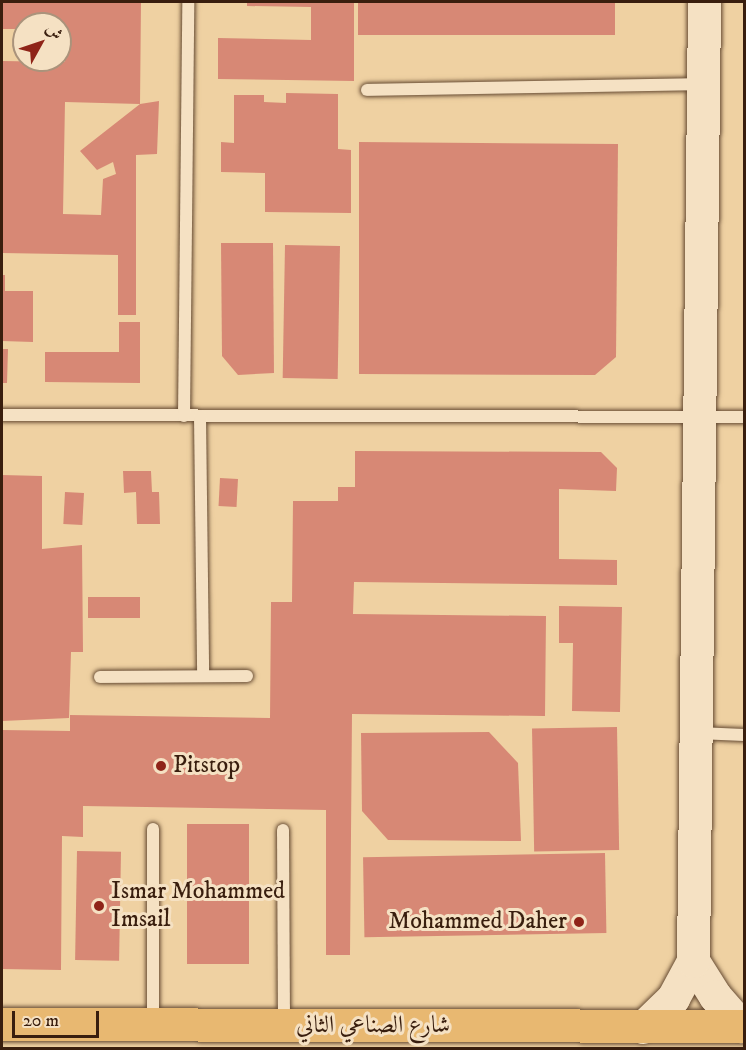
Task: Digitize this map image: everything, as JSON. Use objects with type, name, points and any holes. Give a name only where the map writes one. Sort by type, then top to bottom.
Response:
[{"type":"main road","name":"شارع الصناعي الثاني","points":[[2,1024],[743,1026]]},
{"type":"street","points":[[643,1027],[673,998],[693,961],[697,417],[704,2]]},
{"type":"street","points":[[693,961],[715,996],[743,1026]]},
{"type":"lane","points":[[184,416],[188,2]]},
{"type":"lane","points":[[367,90],[702,84]]},
{"type":"lane","points":[[2,415],[744,417]]},
{"type":"lane","points":[[200,416],[203,676]]},
{"type":"lane","points":[[100,677],[247,676]]},
{"type":"lane","points":[[695,733],[744,735]]},
{"type":"lane","points":[[153,829],[153,1024]]},
{"type":"lane","points":[[283,830],[284,1025]]},
{"type":"building","points":[[2,2],[141,2],[140,104],[159,101],[157,154],[136,155],[136,315],[118,315],[118,255],[2,253],[2,61],[12,61],[12,72],[72,72],[72,12],[12,12],[12,29],[2,29]],"holes":[[[65,102],[140,104],[80,151],[97,170],[113,162],[116,174],[103,179],[101,215],[63,214]]]},
{"type":"building","points":[[247,2],[354,2],[354,81],[218,79],[218,38],[311,40],[311,7],[247,6]]},
{"type":"building","points":[[358,2],[615,2],[615,35],[358,35]]},
{"type":"building","points":[[286,93],[338,94],[338,149],[351,150],[351,213],[265,212],[265,173],[221,172],[221,142],[234,143],[234,95],[264,95],[264,102],[286,103]]},
{"type":"building","points":[[359,142],[618,144],[616,357],[595,375],[359,374]]},
{"type":"building","points":[[221,243],[273,243],[274,373],[238,375],[222,356]]},
{"type":"building","points":[[285,245],[340,246],[338,379],[283,378]]},
{"type":"building","points":[[2,275],[5,275],[5,291],[33,291],[33,342],[2,341]]},
{"type":"building","points":[[119,322],[140,322],[140,383],[45,382],[45,352],[119,352]]},
{"type":"building","points":[[2,349],[8,349],[7,383],[2,383]]},
{"type":"building","points":[[355,451],[601,452],[617,468],[616,491],[559,489],[559,559],[617,560],[617,585],[354,582],[353,614],[546,616],[545,716],[352,714],[350,955],[326,955],[326,810],[83,806],[83,837],[62,836],[61,970],[2,969],[2,730],[70,731],[70,715],[270,718],[271,602],[292,602],[293,501],[338,501],[338,487],[355,487]]},
{"type":"building","points":[[123,471],[151,471],[152,492],[159,492],[160,524],[137,524],[136,492],[124,493]]},
{"type":"building","points":[[2,475],[42,476],[42,549],[82,545],[83,652],[71,652],[69,718],[2,721]]},
{"type":"building","points":[[220,478],[238,479],[237,507],[219,506]]},
{"type":"building","points":[[65,492],[84,493],[82,525],[63,524]]},
{"type":"building","points":[[88,597],[140,597],[140,618],[88,618]]},
{"type":"building","points":[[559,606],[622,607],[620,712],[572,711],[573,643],[559,643]]},
{"type":"building","points":[[617,727],[619,850],[534,851],[532,728]]},
{"type":"building","points":[[489,732],[518,763],[521,841],[388,840],[362,811],[361,733]]},
{"type":"building","points":[[187,824],[249,824],[249,964],[187,964]]},
{"type":"building","name":"Ismar Mohammed Imsail","points":[[77,851],[121,852],[119,961],[75,960]]},
{"type":"building","points":[[605,853],[606,933],[364,937],[363,857]]},
{"type":"place","name":"Pitstop","points":[[161,766]]},
{"type":"place","name":"Ismar Mohammed Imsail","points":[[99,906]]},
{"type":"place","name":"Mohammed Daher","points":[[579,922]]}]
